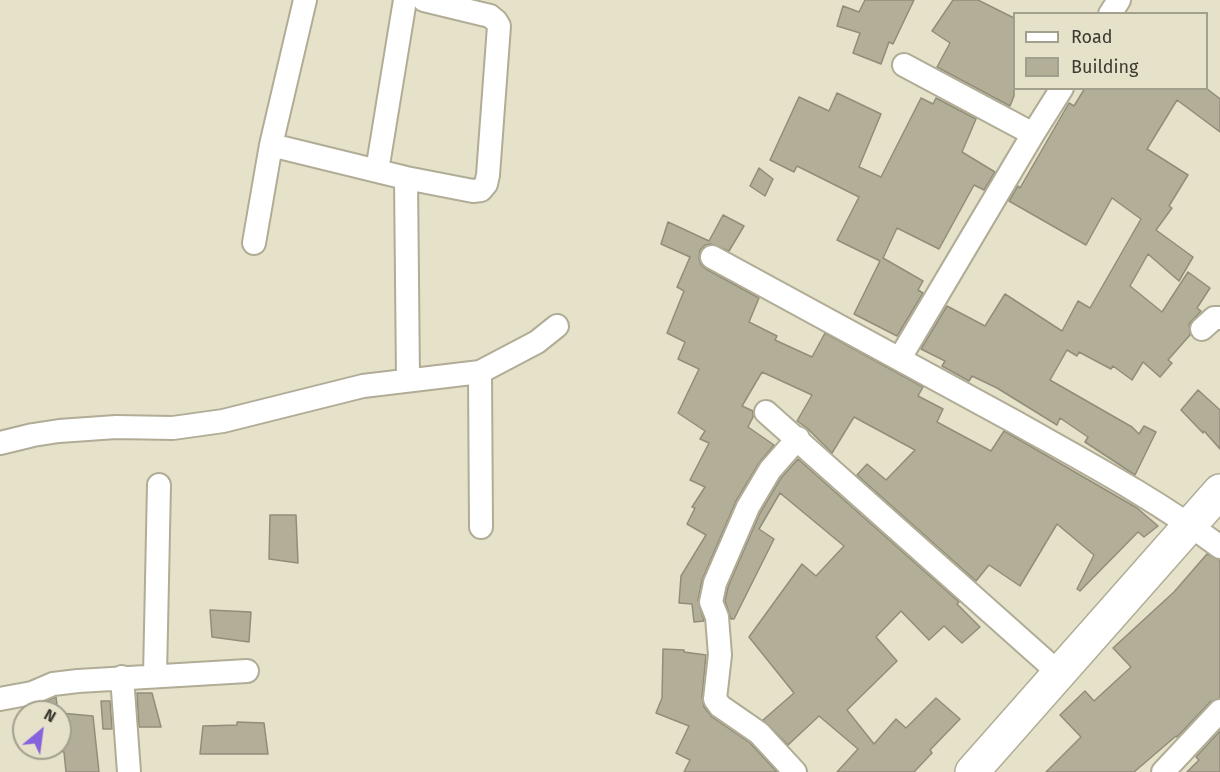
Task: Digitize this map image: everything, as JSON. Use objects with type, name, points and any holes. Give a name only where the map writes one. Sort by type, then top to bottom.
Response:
[{"type":"highway","points":[[972,772],[1220,490]]},
{"type":"street","points":[[254,243],[271,145],[305,0]]},
{"type":"street","points":[[377,171],[405,0]]},
{"type":"street","points":[[271,145],[406,178],[473,191],[481,190],[486,184],[488,175],[498,26],[496,21],[483,13],[424,0]]},
{"type":"street","points":[[904,65],[1033,134]]},
{"type":"street","points":[[900,358],[1061,90]]},
{"type":"street","points":[[406,178],[408,380]]},
{"type":"street","points":[[712,257],[1086,462],[1191,525],[1220,546]]},
{"type":"street","points":[[0,443],[59,431],[116,427],[173,428],[223,421],[363,386],[480,372],[537,342],[557,326]]},
{"type":"street","points":[[480,372],[481,527]]},
{"type":"street","points":[[766,412],[798,438],[1060,674]]},
{"type":"street","points":[[795,772],[759,733],[720,706],[715,699],[720,655],[717,617],[711,602],[715,583],[748,507],[770,470],[798,438]]},
{"type":"street","points":[[156,676],[159,485]]},
{"type":"street","points":[[0,699],[32,693],[53,684],[122,677],[247,671]]},
{"type":"street","points":[[122,677],[129,772]]},
{"type":"street","points":[[1163,772],[1220,711]]},
{"type":"building","points":[[865,0],[914,0],[893,44],[889,42],[881,64],[853,53],[860,33],[837,26],[843,6],[859,12]]},
{"type":"building","points":[[953,0],[978,0],[1013,18],[1014,96],[1010,106],[937,67],[950,43],[932,31]]},
{"type":"building","points":[[1084,90],[1208,90],[1220,99],[1220,132],[1177,100],[1147,149],[1188,175],[1169,206],[1172,208],[1156,230],[1193,257],[1179,281],[1148,254],[1130,286],[1162,312],[1188,272],[1210,288],[1197,308],[1201,311],[1189,324],[1190,335],[1168,360],[1172,363],[1160,377],[1143,362],[1132,380],[1113,366],[1111,369],[1079,352],[1077,356],[1067,350],[1050,380],[1132,427],[1139,434],[1144,426],[1156,432],[1135,475],[1085,442],[1088,437],[1060,418],[1057,425],[997,388],[972,376],[969,381],[942,366],[945,361],[921,349],[947,306],[985,326],[1005,294],[1062,331],[1078,301],[1090,308],[1141,219],[1112,198],[1086,245],[1009,201],[1018,186],[1020,188],[1069,103],[1074,106]]},
{"type":"building","points":[[837,93],[881,114],[859,167],[881,177],[921,98],[933,104],[936,98],[976,119],[962,152],[995,172],[984,190],[974,185],[939,249],[897,228],[883,258],[923,281],[918,290],[923,293],[897,336],[854,314],[880,261],[837,240],[859,197],[797,166],[794,172],[770,160],[799,97],[829,111]]},
{"type":"building","points":[[759,168],[773,179],[765,196],[750,186]]},
{"type":"building","points":[[723,215],[744,226],[729,251],[711,244],[705,245],[700,250],[699,258],[701,265],[706,269],[759,298],[749,322],[777,336],[775,340],[812,357],[825,333],[923,387],[918,396],[943,409],[937,422],[991,451],[1004,431],[1137,508],[1158,526],[1144,537],[1138,532],[1080,591],[1077,589],[1094,555],[1057,524],[1020,586],[989,565],[976,581],[857,475],[867,464],[886,480],[915,450],[854,417],[832,453],[797,421],[812,395],[762,372],[742,406],[753,411],[748,427],[774,445],[759,463],[736,501],[702,580],[698,600],[704,621],[694,622],[692,604],[679,603],[681,576],[706,535],[687,524],[695,508],[692,507],[705,487],[690,480],[709,443],[700,439],[705,431],[678,413],[699,369],[678,359],[685,342],[667,333],[684,291],[677,287],[690,257],[661,244],[668,222],[709,241]]},
{"type":"building","points":[[1198,390],[1220,410],[1220,449],[1181,410]]},
{"type":"building","points":[[798,459],[959,602],[957,604],[980,627],[962,643],[944,626],[929,640],[901,611],[876,637],[897,661],[847,710],[874,744],[896,719],[906,728],[936,698],[960,719],[930,750],[932,753],[914,772],[837,772],[858,749],[819,716],[788,745],[763,720],[794,693],[749,637],[802,564],[816,576],[844,546],[780,493],[759,529],[774,539],[734,619],[731,619],[725,601],[728,587],[760,513],[781,478]]},
{"type":"building","points":[[270,515],[296,515],[298,563],[269,559]]},
{"type":"building","points":[[1207,554],[1220,560],[1220,698],[1210,702],[1177,737],[1134,772],[1046,772],[1081,737],[1060,715],[1085,691],[1094,701],[1131,667],[1113,648],[1174,592]]},
{"type":"building","points":[[210,610],[251,612],[249,642],[212,637]]},
{"type":"building","points":[[663,649],[684,650],[684,652],[706,655],[702,697],[704,707],[712,717],[750,743],[777,772],[684,772],[690,760],[676,753],[689,726],[656,713],[662,698]]},
{"type":"building","points":[[137,693],[152,693],[161,727],[139,727]]},
{"type":"building","points":[[101,701],[110,701],[112,729],[103,729]]},
{"type":"building","points":[[72,714],[93,716],[99,772],[66,772],[65,760],[72,760]]},
{"type":"building","points":[[237,722],[264,723],[268,754],[200,754],[203,726],[237,725]]},
{"type":"building","points":[[1220,731],[1220,772],[1187,772],[1199,760],[1196,757]]}]
